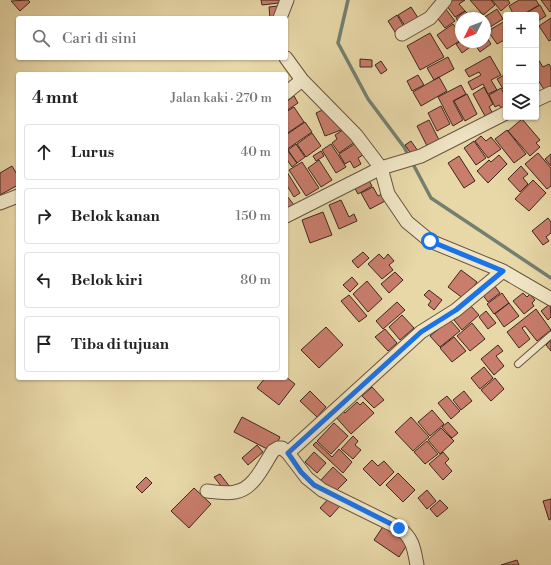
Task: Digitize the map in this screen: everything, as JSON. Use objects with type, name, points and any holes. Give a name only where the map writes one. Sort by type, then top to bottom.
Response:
[{"type":"street","points":[[281,16],[287,0]]},
{"type":"street","points":[[402,34],[430,18],[445,0]]},
{"type":"street","points":[[287,60],[302,80],[356,135],[381,168],[388,194],[407,222],[430,241],[503,271],[551,299]]},
{"type":"street","points":[[288,90],[302,80]]},
{"type":"street","points":[[539,99],[551,94]]},
{"type":"street","points":[[288,215],[381,168],[421,156],[503,115]]},
{"type":"street","points":[[0,203],[16,197]]},
{"type":"street","points":[[288,453],[421,332],[456,310],[503,271]]},
{"type":"street","points":[[207,491],[234,492],[242,490],[254,480],[273,451],[278,448],[282,448],[288,453],[301,472],[314,485],[399,528],[407,534],[413,544],[417,565]]},
{"type":"lane","points":[[518,364],[551,335]]},
{"type":"building","points":[[28,0],[30,2],[20,11],[11,1]]},
{"type":"building","points":[[261,0],[279,0],[279,3],[262,5]]},
{"type":"building","points":[[447,0],[465,0],[459,4],[465,11],[455,12],[455,17],[444,2]]},
{"type":"building","points":[[470,0],[491,0],[495,5],[487,12],[480,12]]},
{"type":"building","points":[[492,0],[508,0],[510,3],[501,11]]},
{"type":"building","points":[[519,0],[536,0],[539,5],[527,12],[512,12],[509,6]]},
{"type":"building","points":[[541,0],[551,0],[550,12]]},
{"type":"building","points":[[540,5],[546,16],[539,20],[539,12],[528,12]]},
{"type":"building","points":[[278,6],[279,16],[270,16],[269,7]]},
{"type":"building","points":[[411,7],[420,21],[407,29],[398,15]]},
{"type":"building","points":[[445,8],[455,21],[445,28],[435,15]]},
{"type":"building","points":[[497,9],[503,19],[491,26],[491,13]]},
{"type":"building","points":[[397,15],[406,30],[397,35],[388,21]]},
{"type":"building","points":[[551,18],[551,40],[549,41],[539,26]]},
{"type":"building","points":[[503,22],[503,41],[497,44],[491,35],[491,29]]},
{"type":"building","points":[[453,24],[455,26],[455,44],[447,49],[437,35]]},
{"type":"building","points":[[430,33],[444,57],[420,70],[407,46]]},
{"type":"building","points":[[459,48],[469,48],[462,53]]},
{"type":"building","points":[[477,48],[486,48],[480,52]]},
{"type":"building","points":[[490,56],[501,75],[491,80],[497,90],[488,94],[483,84],[472,90],[468,82],[481,75],[479,72],[469,77],[465,70]]},
{"type":"building","points":[[448,57],[454,69],[434,80],[427,68]]},
{"type":"building","points":[[360,59],[372,60],[372,67],[360,67]]},
{"type":"building","points":[[381,61],[387,70],[381,74],[375,65]]},
{"type":"building","points":[[539,61],[543,67],[549,64],[551,67],[551,87],[545,91],[539,82]]},
{"type":"building","points":[[418,75],[424,85],[412,91],[407,81]]},
{"type":"building","points":[[503,76],[503,89],[497,79]]},
{"type":"building","points":[[439,77],[447,91],[421,106],[413,92]]},
{"type":"building","points":[[461,85],[466,94],[453,101],[463,120],[453,126],[438,97]]},
{"type":"building","points":[[484,87],[493,104],[489,107],[492,112],[485,116],[473,94]]},
{"type":"building","points":[[501,88],[503,92],[503,111],[499,105],[495,107],[489,95]]},
{"type":"building","points":[[467,94],[477,114],[465,121],[454,101]]},
{"type":"building","points":[[294,96],[298,103],[288,110],[288,100]]},
{"type":"building","points":[[441,106],[450,124],[437,131],[428,113]]},
{"type":"building","points":[[294,107],[304,122],[288,133],[288,111]]},
{"type":"building","points":[[329,107],[341,130],[325,136],[316,113]]},
{"type":"building","points":[[429,120],[439,140],[427,146],[417,126]]},
{"type":"building","points":[[521,120],[523,120],[540,140],[536,143],[540,147],[530,156],[508,131]]},
{"type":"building","points":[[305,122],[312,132],[288,149],[288,134]]},
{"type":"building","points":[[346,128],[355,142],[339,153],[332,143],[337,139],[335,135]]},
{"type":"building","points":[[507,130],[526,154],[514,163],[495,139]]},
{"type":"building","points":[[312,133],[321,146],[306,157],[297,144]]},
{"type":"building","points":[[481,136],[486,141],[491,137],[501,149],[488,158],[475,141]]},
{"type":"building","points":[[411,141],[418,151],[412,155],[405,145]]},
{"type":"building","points":[[474,141],[486,158],[476,165],[464,148]]},
{"type":"building","points":[[356,143],[363,155],[358,158],[361,164],[354,168],[350,161],[345,164],[339,154]]},
{"type":"building","points":[[296,144],[305,157],[297,163],[288,150]]},
{"type":"building","points":[[331,144],[346,167],[336,173],[322,150]]},
{"type":"building","points":[[288,151],[297,163],[292,167],[288,161]]},
{"type":"building","points":[[321,151],[324,156],[316,161],[313,156]]},
{"type":"building","points":[[538,153],[551,168],[551,186],[547,189],[525,164]]},
{"type":"building","points":[[551,154],[551,166],[545,159]]},
{"type":"building","points":[[499,155],[507,164],[488,183],[477,171],[489,160],[491,162]]},
{"type":"building","points":[[459,156],[475,181],[464,188],[448,163]]},
{"type":"building","points":[[319,160],[332,180],[321,187],[308,168]]},
{"type":"building","points":[[302,162],[319,188],[306,196],[289,170]]},
{"type":"building","points":[[12,166],[16,173],[16,186],[0,195],[0,173]]},
{"type":"building","points":[[521,166],[528,174],[523,178],[528,184],[520,192],[508,179]]},
{"type":"building","points":[[288,174],[300,193],[294,197],[288,187]]},
{"type":"building","points":[[367,177],[372,186],[358,194],[353,185]]},
{"type":"building","points":[[533,180],[546,193],[529,211],[515,199]]},
{"type":"building","points":[[373,187],[378,196],[384,193],[387,200],[370,209],[361,193]]},
{"type":"building","points":[[288,197],[294,205],[288,210]]},
{"type":"building","points":[[341,200],[349,217],[354,214],[357,221],[339,229],[329,205]]},
{"type":"building","points":[[323,212],[332,235],[310,243],[302,220]]},
{"type":"building","points":[[548,218],[551,222],[551,233],[546,237],[549,241],[543,245],[532,231]]},
{"type":"building","points":[[363,252],[369,258],[358,268],[352,261]]},
{"type":"building","points":[[379,254],[384,259],[388,254],[394,261],[389,265],[393,270],[382,279],[368,264]]},
{"type":"building","points":[[461,270],[477,282],[464,299],[448,287]]},
{"type":"building","points":[[395,272],[403,280],[389,293],[381,284]]},
{"type":"building","points":[[352,277],[358,284],[350,292],[343,285]]},
{"type":"building","points":[[367,281],[382,299],[368,312],[353,294]]},
{"type":"building","points":[[494,285],[500,293],[488,302],[482,294]]},
{"type":"building","points":[[429,290],[442,300],[434,310],[428,305],[431,301],[424,295]]},
{"type":"building","points":[[502,293],[509,303],[494,314],[487,304]]},
{"type":"building","points":[[523,293],[527,297],[530,294],[535,300],[532,303],[534,306],[524,314],[513,301]]},
{"type":"building","points":[[349,295],[367,316],[359,322],[341,301]]},
{"type":"building","points":[[397,302],[405,310],[383,329],[376,321]]},
{"type":"building","points":[[509,303],[519,316],[504,327],[495,314]]},
{"type":"building","points":[[550,304],[551,317],[548,320],[541,311]]},
{"type":"building","points":[[470,305],[479,315],[462,330],[454,320]]},
{"type":"building","points":[[536,309],[551,330],[537,341],[525,326],[522,328],[530,339],[519,348],[507,332]]},
{"type":"building","points":[[486,311],[496,323],[488,329],[479,317]]},
{"type":"building","points":[[402,315],[414,328],[400,340],[389,327]]},
{"type":"building","points":[[450,320],[460,331],[440,347],[430,336]]},
{"type":"building","points":[[472,323],[485,339],[470,351],[457,336]]},
{"type":"building","points":[[326,327],[343,345],[319,368],[301,350]]},
{"type":"building","points":[[385,329],[397,343],[388,351],[375,337]]},
{"type":"building","points":[[454,337],[466,351],[452,362],[440,348]]},
{"type":"building","points":[[551,340],[551,351],[546,345]]},
{"type":"building","points":[[498,345],[503,351],[496,356],[504,366],[494,375],[481,359]]},
{"type":"building","points":[[484,367],[493,378],[480,389],[471,378]]},
{"type":"building","points":[[495,378],[504,389],[491,401],[481,390]]},
{"type":"building","points":[[288,379],[295,384],[279,405],[257,388],[263,380],[288,380]]},
{"type":"building","points":[[372,387],[384,400],[374,408],[362,396]]},
{"type":"building","points":[[310,391],[326,407],[317,417],[300,401]]},
{"type":"building","points":[[464,391],[472,401],[461,410],[453,400]]},
{"type":"building","points":[[447,396],[460,411],[451,419],[438,403]]},
{"type":"building","points":[[357,402],[360,405],[363,402],[374,413],[351,434],[334,415],[341,409],[345,413]]},
{"type":"building","points":[[432,410],[444,424],[430,436],[418,422]]},
{"type":"building","points":[[242,417],[280,437],[273,452],[234,432]]},
{"type":"building","points":[[411,417],[429,437],[413,451],[395,432]]},
{"type":"building","points":[[448,422],[458,433],[452,438],[442,427]]},
{"type":"building","points":[[334,423],[348,436],[331,454],[317,441]]},
{"type":"building","points":[[441,428],[454,441],[440,454],[428,440]]},
{"type":"building","points":[[353,436],[358,441],[355,445],[361,450],[353,459],[341,449]]},
{"type":"building","points":[[427,441],[438,454],[425,464],[414,452]]},
{"type":"building","points":[[316,442],[332,457],[339,449],[352,462],[343,473],[313,445]]},
{"type":"building","points":[[257,445],[263,452],[248,465],[242,458]]},
{"type":"building","points":[[314,452],[326,463],[317,473],[305,462]]},
{"type":"building","points":[[443,452],[449,459],[445,463],[452,471],[443,480],[429,464]]},
{"type":"building","points":[[372,460],[378,466],[384,461],[394,472],[380,486],[363,469]]},
{"type":"building","points":[[333,467],[347,480],[334,493],[321,480]]},
{"type":"building","points":[[398,473],[415,490],[403,502],[386,485]]},
{"type":"building","points":[[220,474],[230,487],[225,491],[214,477]]},
{"type":"building","points":[[146,477],[152,483],[142,493],[136,487]]},
{"type":"building","points":[[194,488],[211,504],[189,528],[171,511]]},
{"type":"building","points":[[427,490],[436,501],[427,509],[418,498]]},
{"type":"building","points":[[330,497],[340,506],[330,517],[320,508]]},
{"type":"building","points":[[551,499],[551,519],[549,520],[543,501]]},
{"type":"building","points":[[440,500],[448,508],[437,517],[430,509]]},
{"type":"building","points":[[384,525],[409,542],[399,557],[374,540]]},
{"type":"building","points":[[517,560],[519,565],[501,565]]},
{"type":"waterway","points":[[348,0],[338,43],[368,99],[404,147],[431,198],[551,278]]},
{"type":"route","points":[[399,528],[314,485],[301,472],[288,453],[421,332],[456,310],[503,271],[456,253],[430,241]]}]
